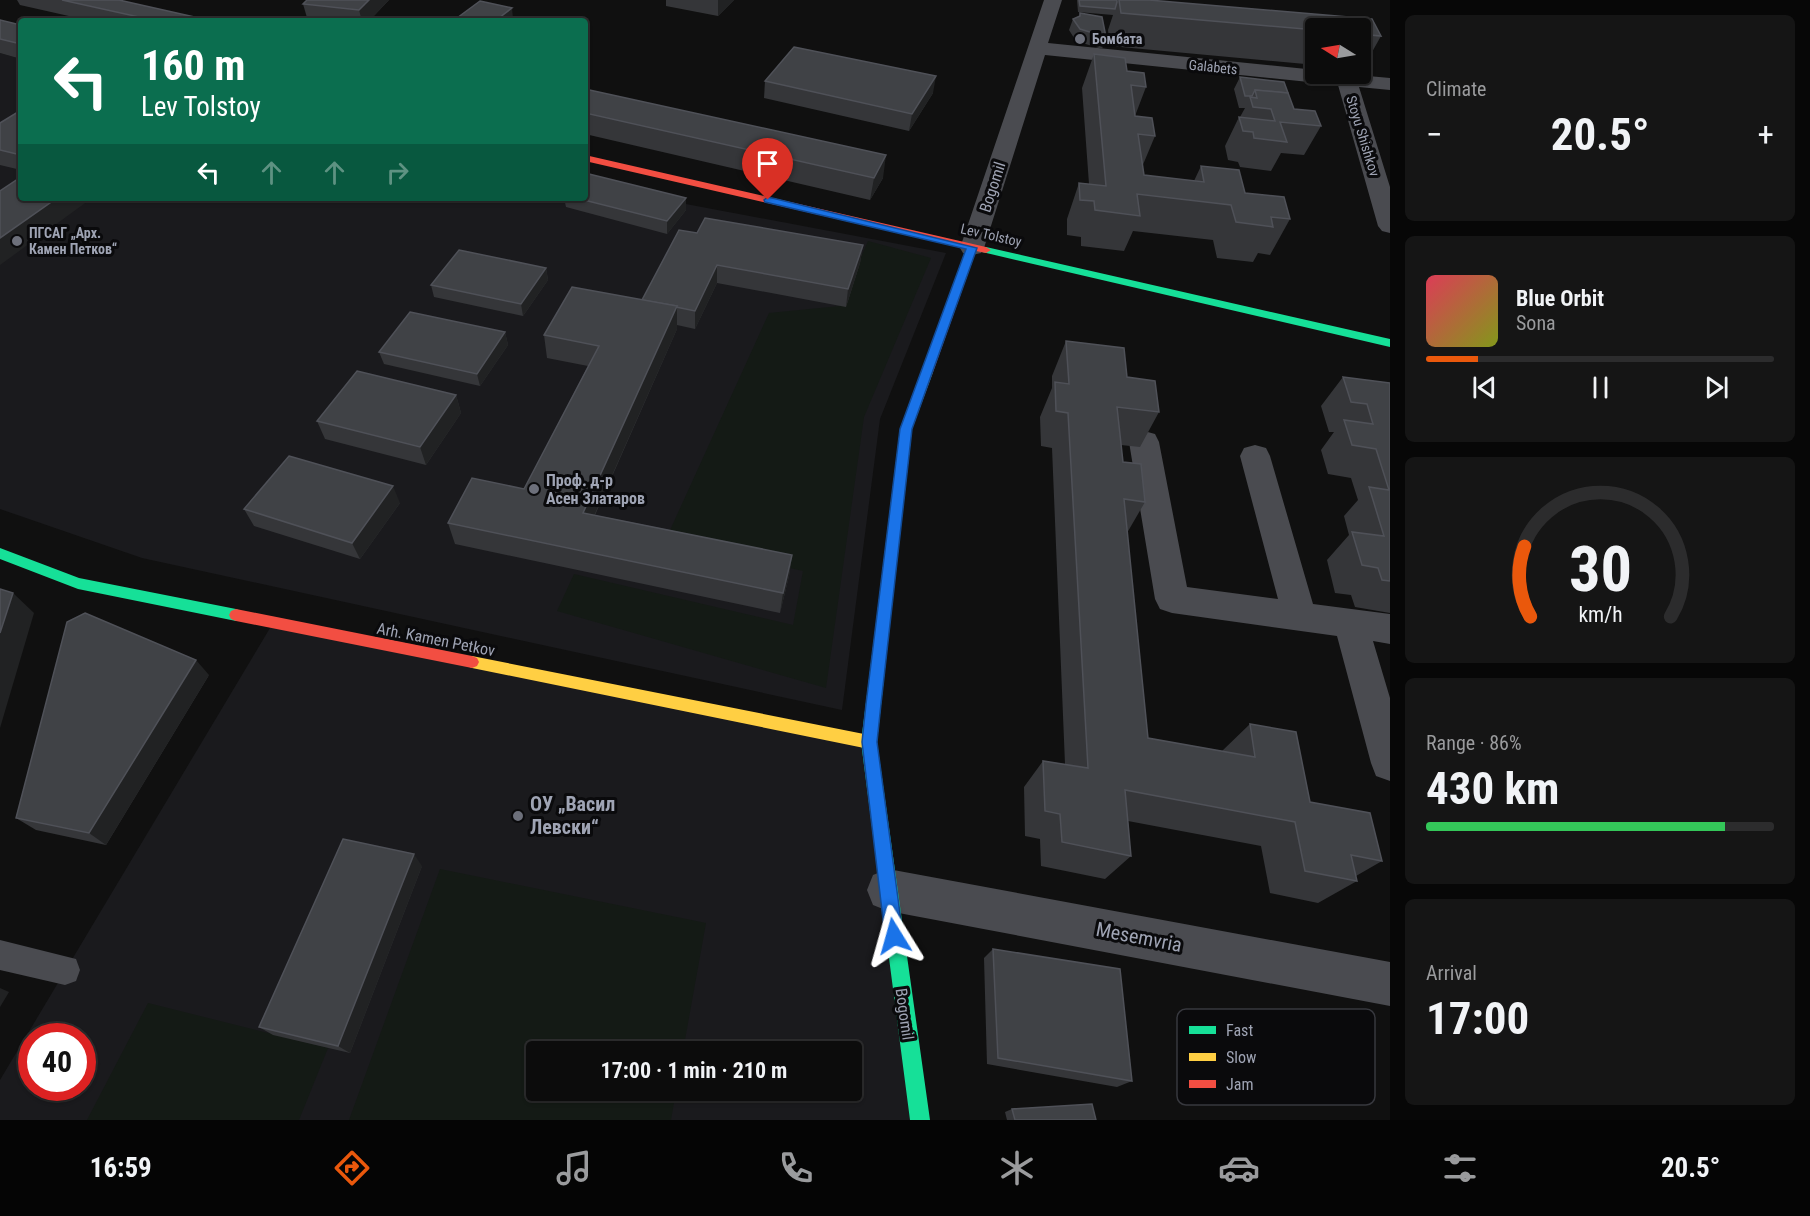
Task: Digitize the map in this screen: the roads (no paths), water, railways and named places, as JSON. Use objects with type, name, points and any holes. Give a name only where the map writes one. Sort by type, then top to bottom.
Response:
[{"type":"street","name":"Bogomil","points":[[920,1120],[869,742],[906,429],[972,248],[1053,0]]},
{"type":"street","name":"Galabets","points":[[1037,48],[1305,77]]},
{"type":"street","name":"Galabets","points":[[1371,83],[1390,84]]},
{"type":"street","name":"Stoyu Shishkov","points":[[1348,84],[1390,226]]},
{"type":"street","name":"Lev Tolstoy","points":[[588,159],[1390,343]]},
{"type":"street","points":[[1144,442],[1172,598],[1390,630]]},
{"type":"street","points":[[1255,456],[1300,617]]},
{"type":"street","name":"Arh. Kamen Petkov","points":[[0,553],[78,583],[869,742]]},
{"type":"street","points":[[1351,624],[1390,763]]},
{"type":"street","name":"Mesemvria","points":[[888,890],[1390,984]]},
{"type":"lane","points":[[0,955],[65,970]]},
{"type":"place","name":"Бомбата","points":[[1080,39]]},
{"type":"place","name":"ПГСАГ „Арх. Камен Петков“","points":[[17,241]]},
{"type":"place","name":"Проф. д-р Асен Златаров","points":[[534,489]]},
{"type":"place","name":"ОУ „Васил Левски“","points":[[518,816]]}]
